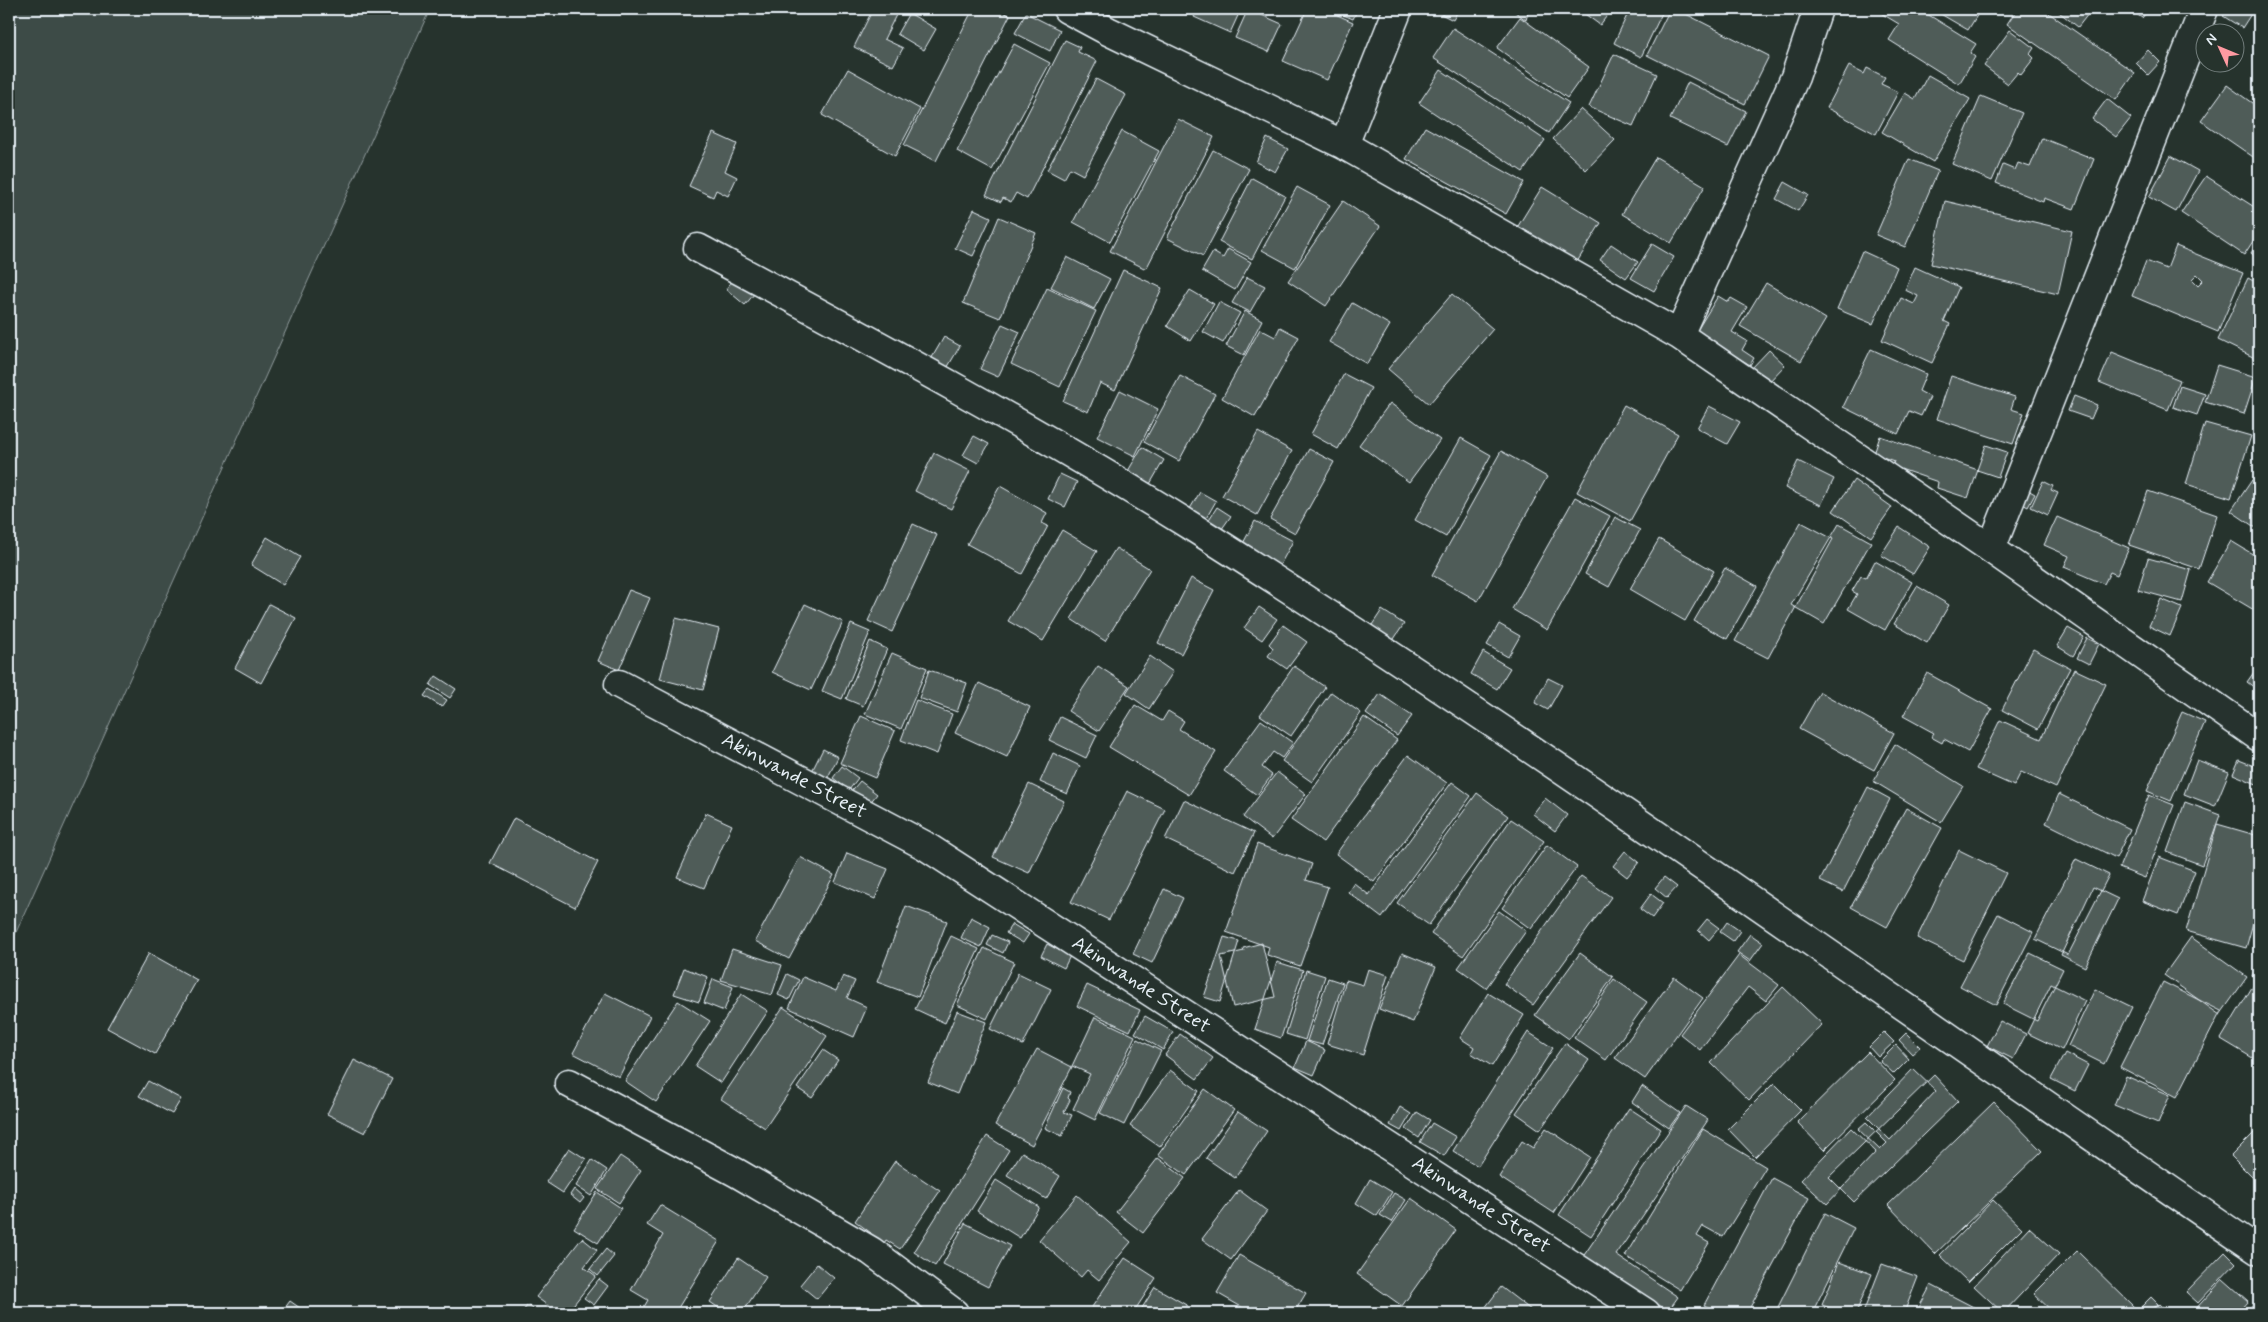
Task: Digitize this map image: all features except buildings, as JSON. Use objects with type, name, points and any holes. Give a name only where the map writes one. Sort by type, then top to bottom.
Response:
[{"type":"street","points":[[1067,9],[1108,31],[1344,145],[1679,335],[1991,549],[2259,737]]},
{"type":"street","points":[[1344,145],[1398,9]]},
{"type":"street","points":[[1679,335],[1795,77],[1818,9]]},
{"type":"street","points":[[1991,549],[2204,9]]},
{"type":"street","points":[[698,248],[952,384],[1192,527],[1522,743],[2259,1251]]},
{"type":"street","name":"Akinwande Street","points":[[619,684],[924,845],[1646,1313]]},
{"type":"street","points":[[569,1083],[737,1172],[871,1251],[954,1313]]},
{"type":"shaded area","points":[[9,9],[430,9],[9,948]]}]
